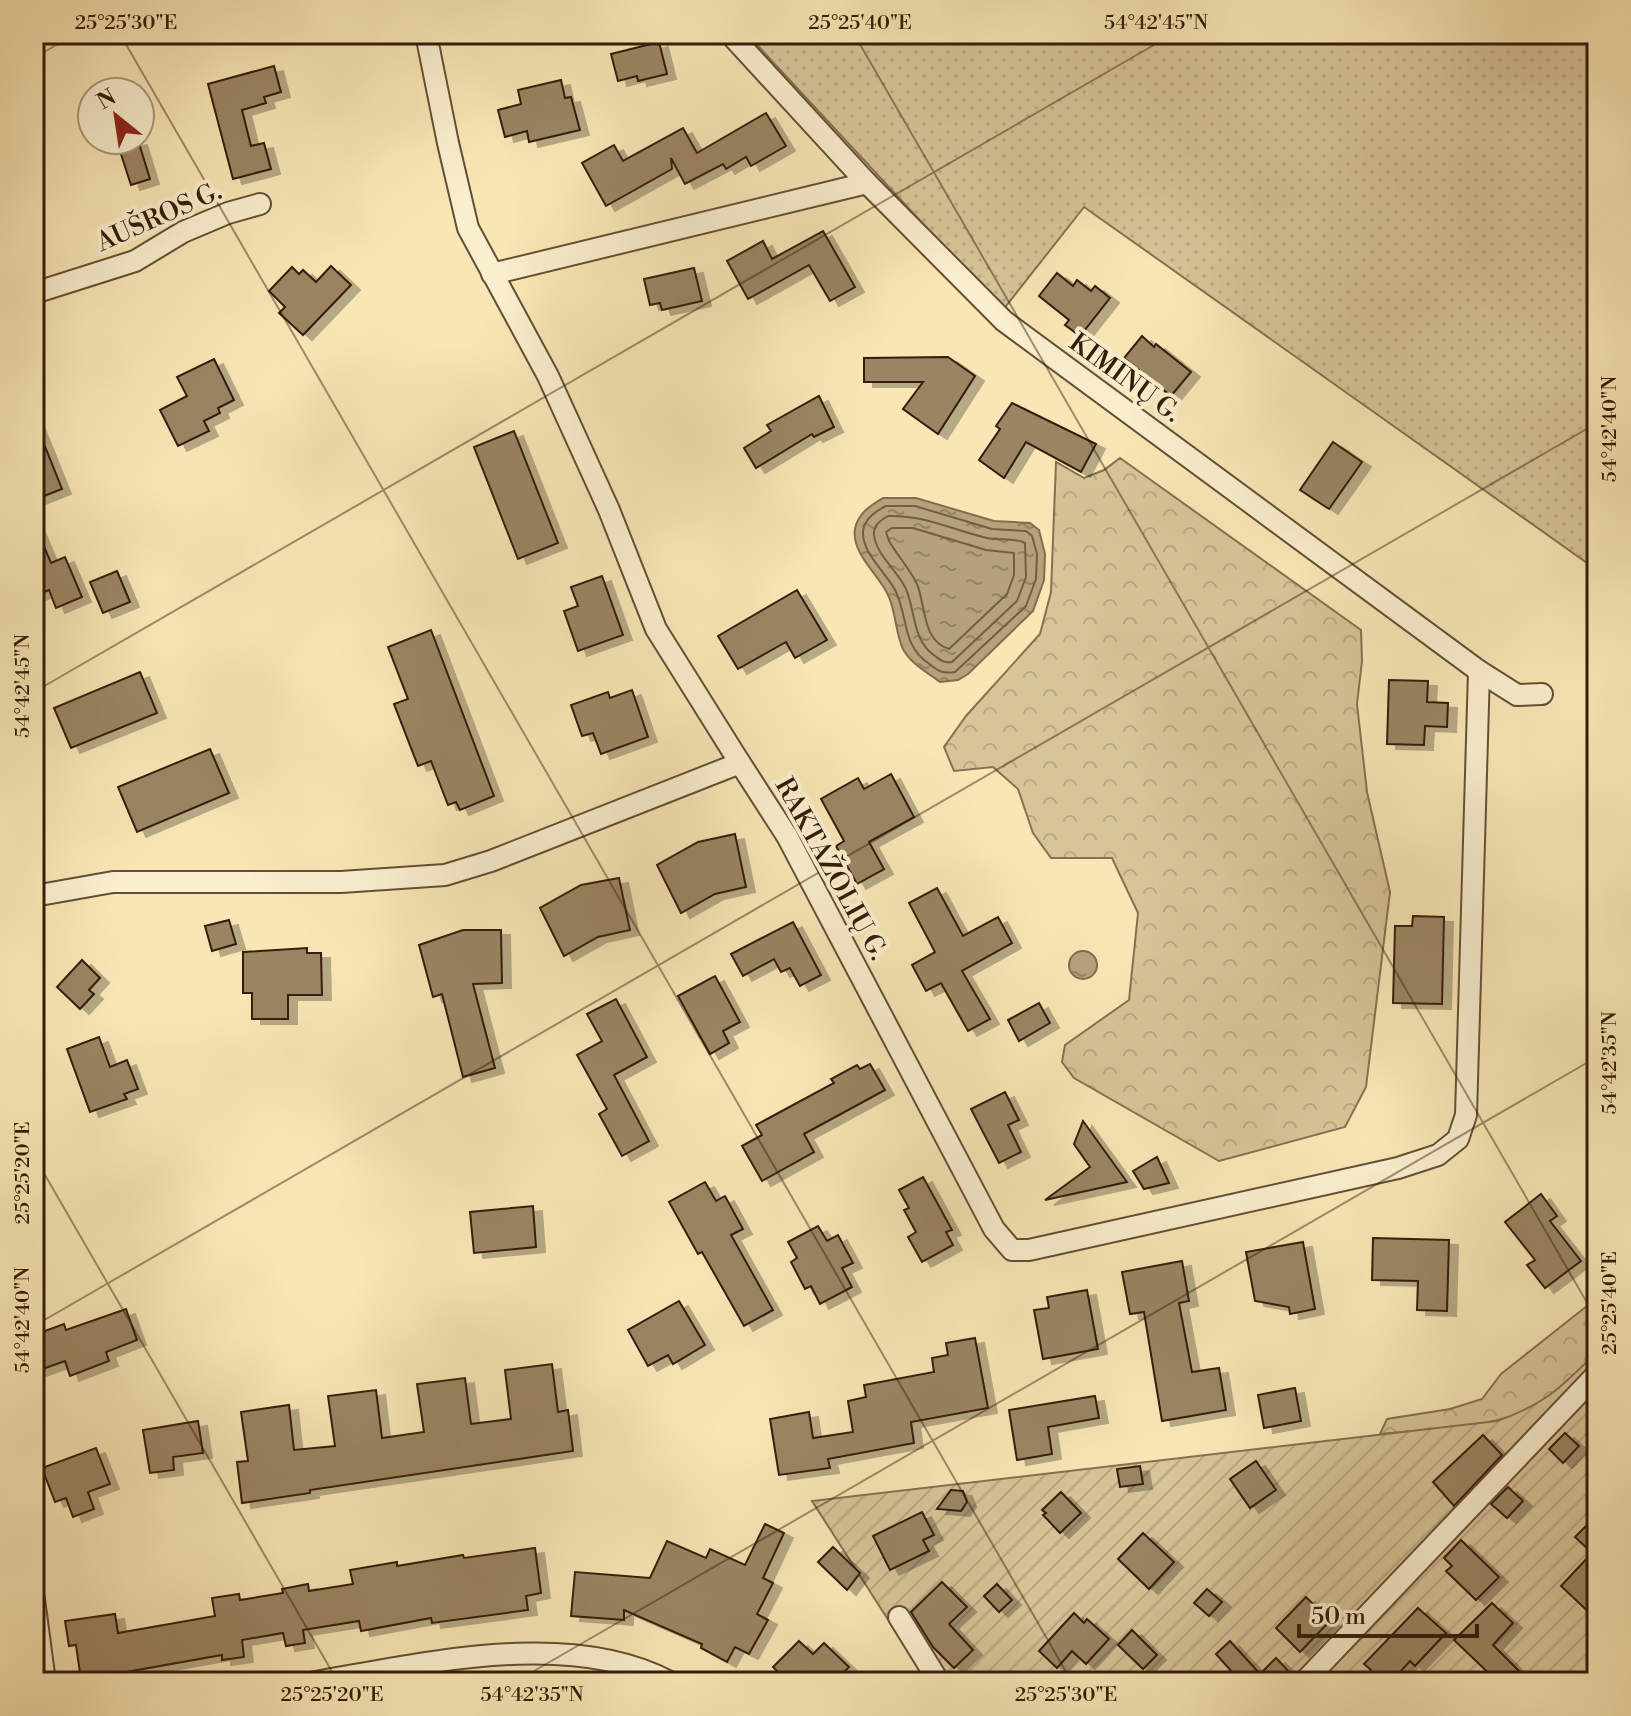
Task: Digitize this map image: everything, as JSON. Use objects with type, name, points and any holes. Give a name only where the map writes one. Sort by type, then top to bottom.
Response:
[{"type":"street","points":[[426,34],[468,228],[548,376],[609,510],[656,629],[740,763]]},
{"type":"street","name":"KIMINŲ G.","points":[[730,34],[867,183],[1004,321],[1479,671],[1517,695],[1542,694]]},
{"type":"street","points":[[492,274],[867,183]]},
{"type":"street","name":"AUŠROS G.","points":[[34,293],[135,261],[183,232],[228,213],[260,204]]},
{"type":"street","name":"RAKTAŽOLIŲ G.","points":[[34,896],[113,882],[341,882],[445,875],[491,861],[740,763],[787,836],[994,1229],[1012,1250],[1029,1250],[1398,1168],[1438,1155],[1458,1139],[1466,1115],[1479,671]]},
{"type":"street","points":[[1304,1682],[1597,1374]]},
{"type":"street","points":[[34,1599],[45,1682]]},
{"type":"street","points":[[899,1617],[939,1682]]},
{"type":"street","points":[[315,1682],[492,1655],[535,1653],[578,1656],[624,1665],[670,1682]]},
{"type":"green space","points":[[747,34],[1597,34],[1597,570],[1084,207],[1003,310]]},
{"type":"green space","points":[[1120,458],[1361,630],[1362,661],[1357,704],[1367,792],[1390,892],[1366,1087],[1345,1127],[1219,1161],[1074,1078],[1062,1062],[1065,1045],[1129,1000],[1138,913],[1112,858],[1051,858],[1033,833],[1018,789],[993,767],[954,771],[944,747],[966,716],[1040,634],[1051,592],[1056,462],[1084,478],[1104,470]]},
{"type":"green space","points":[[1597,1298],[1597,1352],[1536,1406],[1510,1417],[1474,1425],[1380,1434],[1387,1419],[1450,1409],[1482,1399],[1501,1374]]},
{"type":"green space","points":[[1597,1352],[1597,1682],[928,1682],[812,1501],[1497,1421],[1528,1408],[1552,1393]]},
{"type":"water","points":[[883,498],[916,498],[994,521],[1030,523],[1039,530],[1045,554],[1044,580],[1033,611],[958,680],[940,682],[906,654],[888,595],[857,547],[855,529],[859,519],[869,507]]},
{"type":"water","points":[[1083,951],[1093,955],[1097,965],[1093,975],[1083,979],[1073,975],[1069,965],[1073,955]]},
{"type":"building","points":[[659,42],[667,74],[638,81],[637,76],[618,81],[611,54]]},
{"type":"building","points":[[274,66],[281,92],[264,97],[266,103],[242,110],[251,146],[264,143],[271,169],[233,179],[208,84]]},
{"type":"building","points":[[561,80],[565,98],[571,97],[580,130],[529,142],[527,131],[505,137],[498,110],[521,104],[518,90]]},
{"type":"building","points":[[766,113],[786,146],[751,166],[746,157],[726,169],[723,164],[685,184],[671,158],[672,169],[606,206],[582,163],[614,145],[623,161],[683,128],[697,153]]},
{"type":"building","points":[[122,156],[143,156],[150,179],[131,185]]},
{"type":"building","points":[[823,231],[855,287],[830,301],[809,265],[748,299],[727,261],[763,241],[772,259]]},
{"type":"building","points":[[331,266],[351,285],[303,335],[279,313],[285,307],[269,291],[292,267],[299,274],[303,270],[316,282]]},
{"type":"building","points":[[694,268],[702,301],[662,310],[660,303],[650,305],[644,279]]},
{"type":"building","points":[[1057,273],[1073,286],[1077,280],[1091,291],[1095,286],[1110,298],[1080,336],[1065,325],[1069,320],[1039,296]]},
{"type":"building","points":[[1142,336],[1191,372],[1171,396],[1124,358]]},
{"type":"building","points":[[948,357],[975,376],[938,434],[903,409],[923,382],[864,382],[864,358]]},
{"type":"building","points":[[214,359],[234,400],[218,408],[220,413],[204,421],[209,431],[178,446],[160,410],[187,396],[177,377]]},
{"type":"building","points":[[819,396],[834,427],[814,437],[812,434],[756,468],[744,448],[771,431],[767,425]]},
{"type":"building","points":[[1012,403],[1096,444],[1081,472],[1026,442],[1004,478],[979,460],[1000,429],[996,426]]},
{"type":"building","points":[[34,419],[62,489],[34,500]]},
{"type":"building","points":[[514,431],[558,543],[518,559],[474,447]]},
{"type":"building","points":[[1333,442],[1362,462],[1329,509],[1300,490]]},
{"type":"building","points":[[34,523],[51,563],[65,557],[82,597],[56,608],[49,590],[34,596]]},
{"type":"building","points":[[117,571],[130,602],[103,613],[90,582]]},
{"type":"building","points":[[602,576],[623,635],[578,651],[564,611],[578,606],[571,587]]},
{"type":"building","points":[[797,590],[827,640],[795,658],[786,642],[738,669],[718,636]]},
{"type":"building","points":[[431,630],[494,796],[460,810],[456,802],[448,805],[431,761],[418,766],[394,704],[408,699],[388,647]]},
{"type":"building","points":[[140,672],[157,713],[71,748],[54,708]]},
{"type":"building","points":[[1389,680],[1428,681],[1427,702],[1448,703],[1447,727],[1425,726],[1424,745],[1387,744]]},
{"type":"building","points":[[632,690],[648,737],[601,754],[593,733],[582,736],[571,705],[608,692],[610,698]]},
{"type":"building","points":[[210,749],[229,793],[137,832],[118,787]]},
{"type":"building","points":[[891,774],[914,817],[869,842],[884,869],[857,884],[836,846],[844,841],[821,799],[858,778],[864,789]]},
{"type":"building","points":[[735,834],[746,887],[715,894],[681,913],[657,865],[698,842]]},
{"type":"building","points":[[619,878],[630,930],[598,937],[564,956],[540,908],[581,885]]},
{"type":"building","points":[[937,888],[963,936],[998,917],[1012,943],[962,971],[990,1019],[968,1031],[941,983],[926,991],[912,965],[935,952],[909,903]]},
{"type":"building","points":[[1413,916],[1444,917],[1442,1004],[1393,1003],[1395,926],[1412,926]]},
{"type":"building","points":[[229,920],[236,944],[212,951],[205,926]]},
{"type":"building","points":[[793,922],[821,975],[800,986],[790,968],[781,972],[774,959],[743,976],[731,954]]},
{"type":"building","points":[[463,930],[501,930],[502,983],[473,984],[495,1068],[463,1077],[442,994],[433,997],[419,945]]},
{"type":"building","points":[[307,948],[307,953],[321,953],[322,995],[288,995],[288,1019],[252,1019],[252,993],[243,993],[243,952]]},
{"type":"building","points":[[82,960],[100,978],[89,990],[94,994],[80,1009],[57,987]]},
{"type":"building","points":[[715,976],[740,1022],[723,1031],[729,1043],[710,1054],[678,996]]},
{"type":"building","points":[[616,999],[647,1057],[614,1075],[649,1141],[622,1156],[599,1114],[607,1109],[577,1055],[602,1041],[587,1014]]},
{"type":"building","points":[[1039,1003],[1050,1023],[1019,1041],[1008,1020]]},
{"type":"building","points":[[99,1037],[110,1067],[127,1060],[138,1089],[124,1094],[127,1099],[90,1112],[67,1049]]},
{"type":"building","points":[[870,1064],[885,1090],[804,1134],[814,1152],[762,1181],[742,1146],[762,1135],[756,1125],[834,1083],[831,1079],[857,1065],[860,1069]]},
{"type":"building","points":[[1005,1092],[1019,1120],[1008,1125],[1021,1152],[999,1163],[971,1109]]},
{"type":"building","points":[[1083,1121],[1127,1182],[1045,1200],[1090,1167],[1074,1144]]},
{"type":"building","points":[[1157,1157],[1169,1183],[1144,1189],[1133,1171]]},
{"type":"building","points":[[923,1177],[952,1230],[946,1232],[953,1245],[922,1262],[908,1237],[916,1232],[904,1210],[909,1208],[899,1190]]},
{"type":"building","points":[[705,1182],[716,1201],[725,1196],[743,1229],[731,1235],[773,1310],[744,1326],[669,1202]]},
{"type":"building","points":[[1541,1194],[1557,1216],[1550,1221],[1581,1261],[1545,1288],[1527,1265],[1535,1260],[1505,1222]]},
{"type":"building","points":[[533,1206],[536,1247],[474,1253],[470,1212]]},
{"type":"building","points":[[818,1226],[827,1241],[838,1235],[853,1263],[842,1268],[852,1287],[820,1304],[811,1286],[805,1289],[791,1262],[797,1258],[788,1242]]},
{"type":"building","points":[[1373,1238],[1449,1240],[1447,1311],[1417,1310],[1418,1281],[1372,1280]]},
{"type":"building","points":[[1303,1242],[1315,1309],[1290,1314],[1289,1307],[1255,1301],[1246,1252]]},
{"type":"building","points":[[1182,1261],[1189,1301],[1179,1303],[1192,1372],[1219,1368],[1226,1410],[1162,1421],[1144,1312],[1130,1314],[1122,1272]]},
{"type":"building","points":[[1087,1290],[1098,1349],[1043,1359],[1034,1310],[1049,1308],[1047,1297]]},
{"type":"building","points":[[679,1301],[705,1345],[673,1364],[668,1355],[648,1366],[628,1330]]},
{"type":"building","points":[[126,1309],[137,1340],[106,1352],[109,1361],[70,1376],[65,1361],[34,1372],[34,1335],[64,1324],[66,1330]]},
{"type":"building","points":[[975,1338],[988,1408],[911,1422],[914,1443],[828,1459],[830,1468],[779,1475],[770,1419],[809,1412],[813,1438],[853,1432],[848,1401],[866,1397],[864,1385],[934,1372],[932,1358],[948,1355],[946,1343]]},
{"type":"building","points":[[552,1364],[558,1412],[568,1410],[573,1451],[242,1503],[237,1462],[248,1461],[241,1412],[289,1405],[294,1450],[335,1446],[328,1396],[376,1390],[382,1438],[424,1432],[417,1384],[465,1378],[471,1424],[511,1419],[505,1370]]},
{"type":"building","points":[[1295,1388],[1301,1421],[1264,1428],[1258,1395]]},
{"type":"building","points":[[1095,1396],[1099,1418],[1048,1427],[1052,1454],[1017,1460],[1009,1410]]},
{"type":"building","points":[[198,1421],[203,1453],[173,1457],[174,1470],[150,1473],[143,1430]]},
{"type":"building","points":[[1565,1433],[1579,1446],[1563,1463],[1549,1449]]},
{"type":"building","points":[[1483,1435],[1502,1455],[1454,1506],[1433,1482]]},
{"type":"building","points":[[96,1448],[110,1484],[88,1492],[94,1509],[73,1517],[66,1498],[55,1502],[42,1468]]},
{"type":"building","points":[[1256,1461],[1276,1490],[1250,1508],[1230,1479]]},
{"type":"building","points":[[1140,1466],[1143,1484],[1120,1487],[1117,1469]]},
{"type":"building","points":[[1508,1487],[1523,1501],[1507,1518],[1491,1504]]},
{"type":"building","points":[[951,1490],[963,1491],[967,1502],[961,1511],[937,1509]]},
{"type":"building","points":[[1061,1492],[1081,1513],[1060,1533],[1042,1510]]},
{"type":"building","points":[[922,1512],[934,1535],[923,1540],[929,1551],[890,1570],[873,1536]]},
{"type":"building","points":[[1597,1515],[1597,1620],[1561,1586],[1592,1553],[1575,1537]]},
{"type":"building","points":[[765,1524],[784,1533],[763,1578],[773,1583],[757,1614],[768,1620],[749,1654],[735,1647],[727,1662],[701,1648],[702,1644],[624,1610],[624,1620],[571,1616],[575,1572],[650,1578],[667,1541],[706,1558],[710,1549],[745,1565]]},
{"type":"building","points":[[1143,1533],[1174,1562],[1149,1589],[1118,1559]]},
{"type":"building","points":[[1461,1540],[1499,1577],[1476,1600],[1446,1571],[1452,1566],[1444,1558]]},
{"type":"building","points":[[833,1547],[860,1573],[847,1590],[818,1562]]},
{"type":"building","points":[[535,1548],[541,1593],[526,1596],[528,1610],[432,1623],[431,1618],[361,1631],[359,1621],[303,1630],[305,1643],[286,1646],[283,1633],[242,1640],[244,1657],[222,1660],[222,1655],[81,1680],[76,1645],[69,1646],[65,1621],[115,1614],[118,1633],[215,1616],[212,1598],[239,1594],[240,1600],[283,1593],[282,1589],[308,1584],[309,1591],[353,1584],[350,1570]]},
{"type":"building","points":[[942,1582],[967,1607],[949,1624],[973,1650],[954,1668],[933,1647],[911,1612]]},
{"type":"building","points":[[997,1584],[1012,1600],[999,1612],[984,1596]]},
{"type":"building","points":[[1207,1589],[1222,1602],[1209,1616],[1194,1603]]},
{"type":"building","points":[[1306,1597],[1330,1621],[1300,1652],[1276,1628]]},
{"type":"building","points":[[1492,1603],[1513,1623],[1493,1645],[1530,1682],[1498,1682],[1454,1640]]},
{"type":"building","points":[[1418,1608],[1446,1633],[1415,1666],[1410,1661],[1391,1682],[1379,1682],[1364,1664]]},
{"type":"building","points":[[1074,1613],[1084,1623],[1087,1619],[1109,1639],[1086,1664],[1072,1651],[1057,1668],[1039,1651]]},
{"type":"building","points":[[1132,1630],[1157,1655],[1143,1669],[1118,1645]]},
{"type":"building","points":[[799,1641],[813,1654],[824,1643],[849,1667],[834,1682],[788,1682],[773,1667]]},
{"type":"building","points":[[1230,1641],[1260,1674],[1276,1658],[1293,1676],[1291,1682],[1241,1682],[1216,1654]]}]
